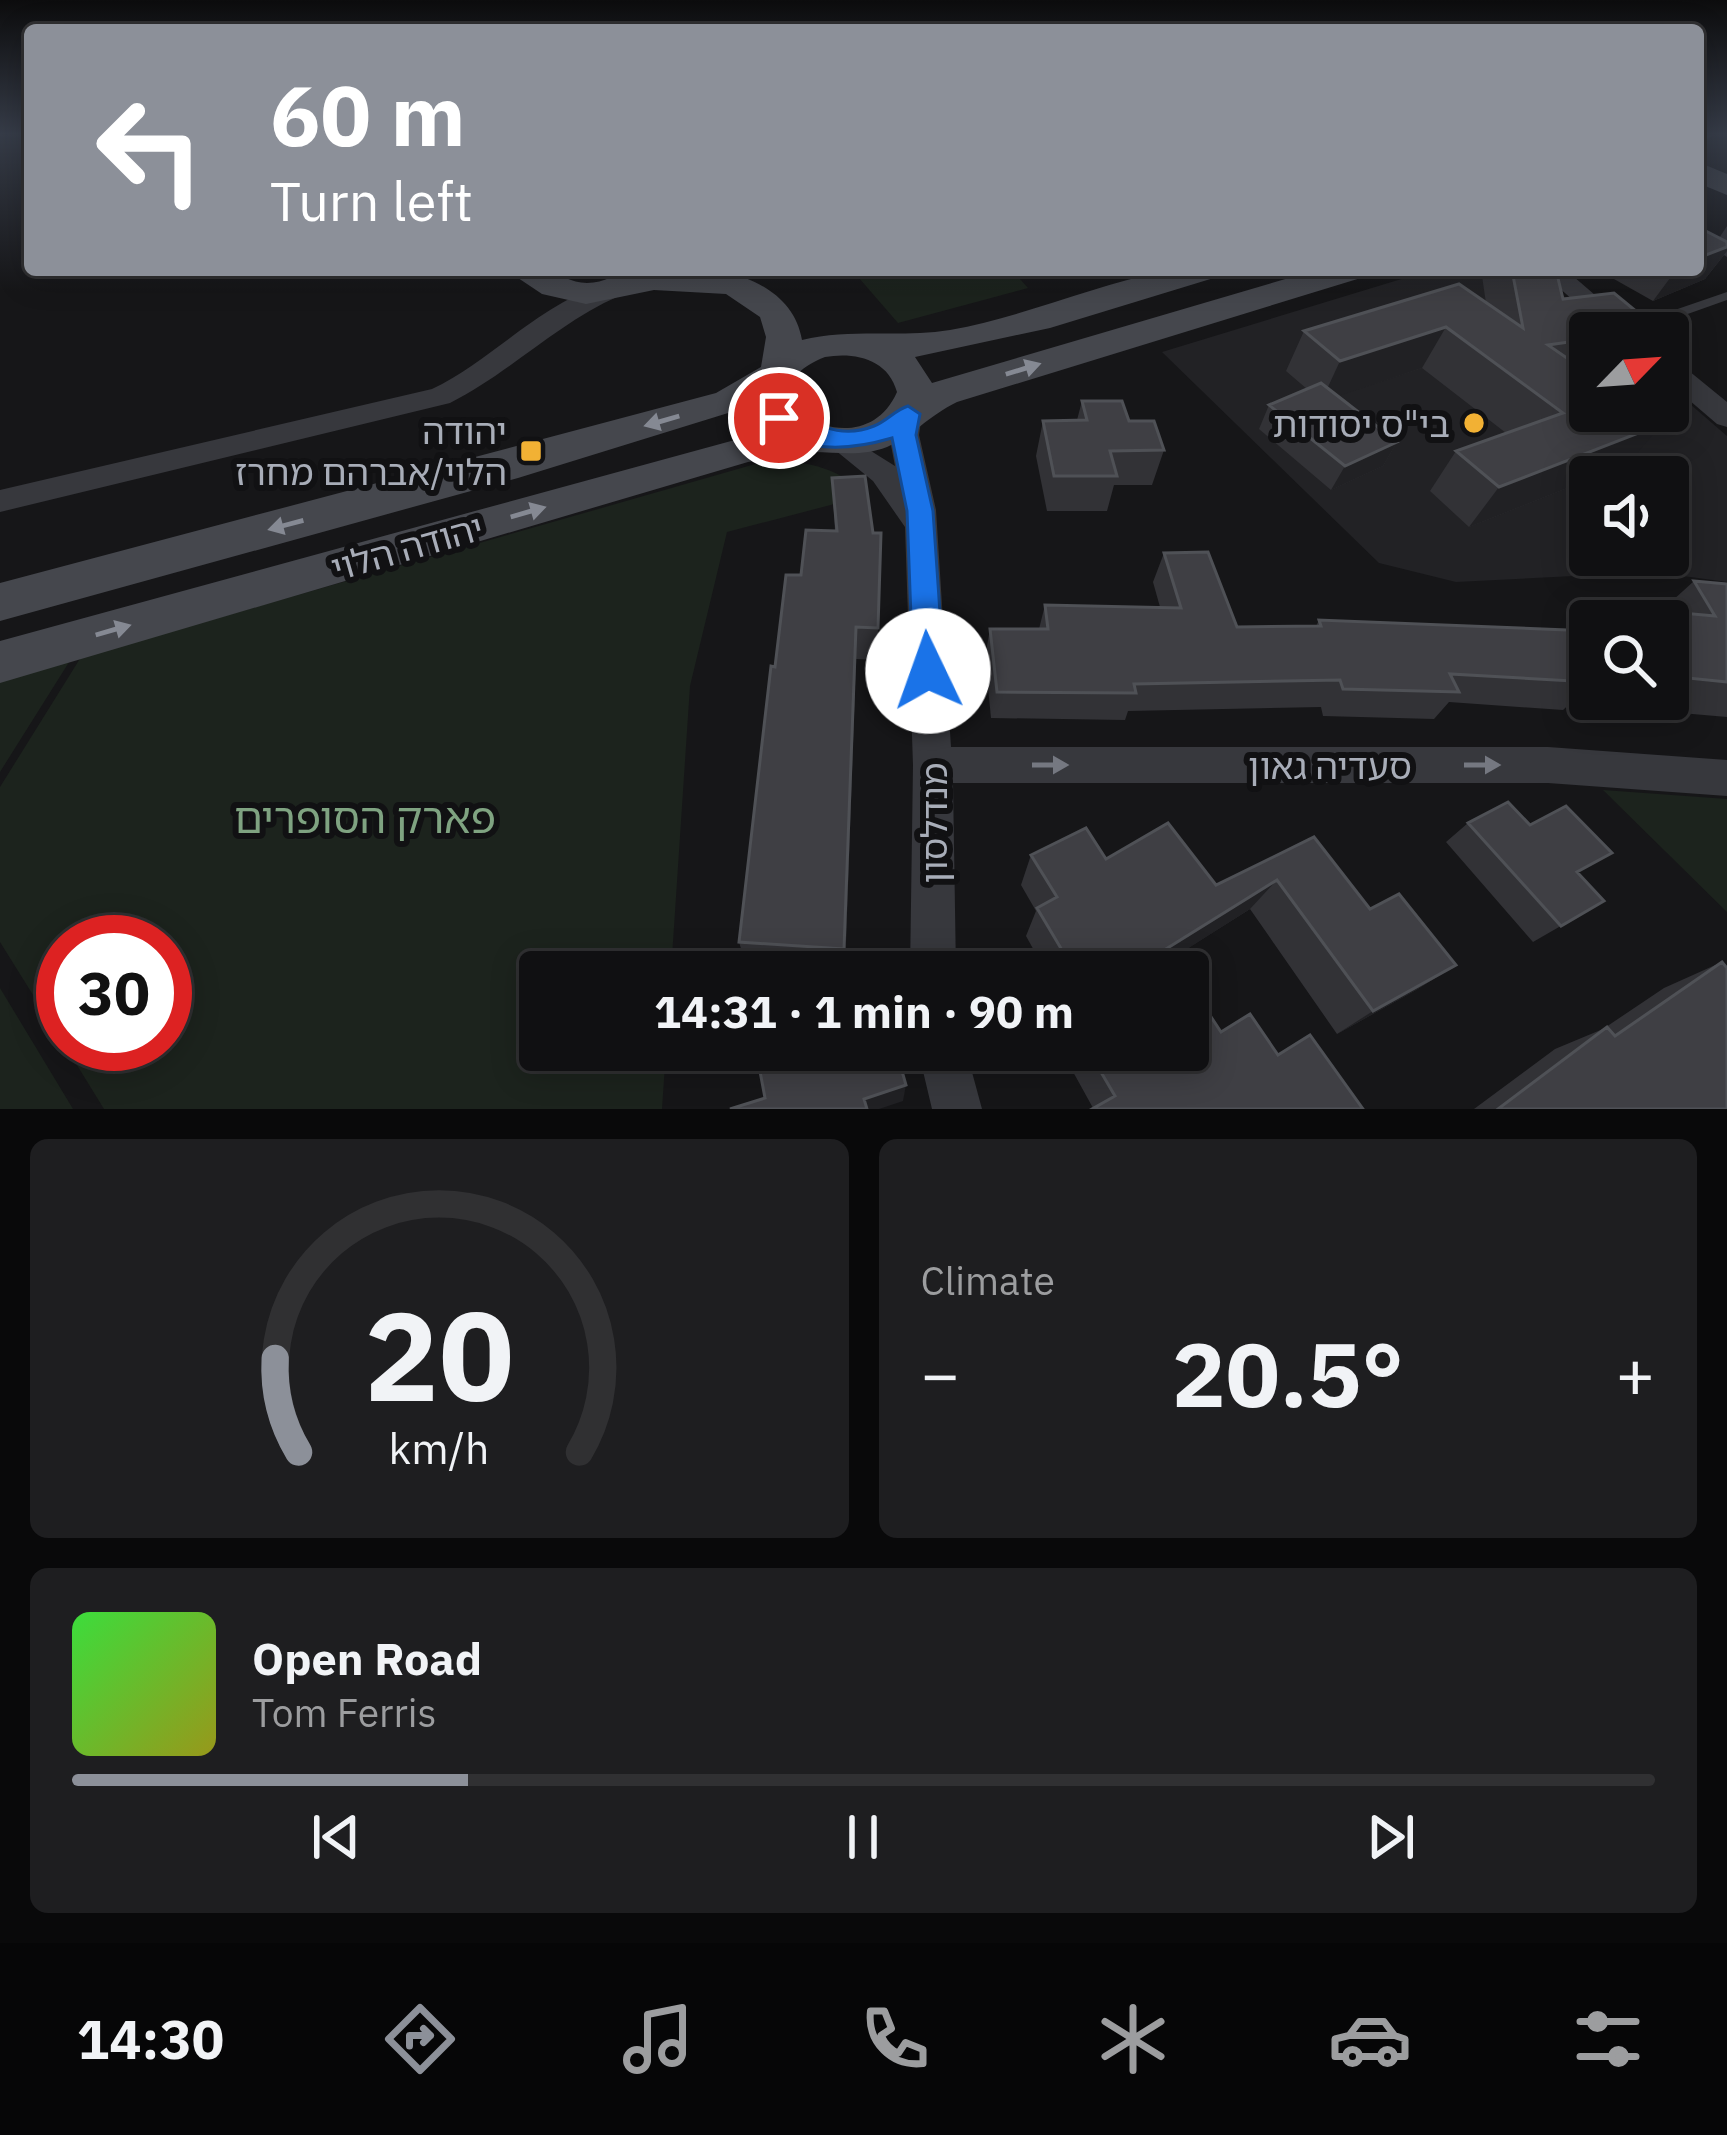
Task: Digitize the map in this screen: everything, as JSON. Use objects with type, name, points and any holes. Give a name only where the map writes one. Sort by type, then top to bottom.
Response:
[{"type":"main road","points":[[534,276],[569,293],[684,276],[749,291],[777,315],[784,330],[774,411],[786,424],[827,439],[885,432],[910,410],[943,392],[1332,276]]},
{"type":"main road","points":[[766,276],[862,346],[895,358],[908,370],[915,385],[910,410]]},
{"type":"main road","points":[[775,374],[814,348],[898,348],[967,337],[1183,276]]},
{"type":"main road","name":"יהודה הלוי","points":[[0,602],[730,402],[775,374]]},
{"type":"main road","name":"יהודה הלוי","points":[[0,662],[747,448],[827,439]]},
{"type":"street","points":[[533,276],[549,307],[536,335]]},
{"type":"street","points":[[1558,276],[1602,312]]},
{"type":"street","points":[[0,501],[424,401],[482,376],[568,310],[629,282]]},
{"type":"street","points":[[1689,385],[1727,417]]},
{"type":"street","name":"מנדלסון","points":[[910,410],[904,435],[921,531],[933,765],[933,951]]},
{"type":"street","name":"מנדלסון","points":[[827,439],[884,473],[921,531]]},
{"type":"street","name":"סעדיה גאון","points":[[933,765],[1548,765],[1727,778]]},
{"type":"street","points":[[947,1071],[957,1109]]},
{"type":"lane","points":[[1682,312],[1726,296]]},
{"type":"shaded area","name":"בי\"ס יסודות","points":[[1411,276],[1540,276],[1582,312],[1569,312],[1569,432],[1689,432],[1689,403],[1727,436],[1727,582],[1683,576],[1689,576],[1689,456],[1569,456],[1569,576],[1575,576],[1456,582],[1379,563],[1162,352]]},
{"type":"green space","points":[[857,276],[1017,276],[1028,288],[898,323]]},
{"type":"green space","name":"פארק הסופרים","points":[[766,461],[821,467],[869,495],[727,532],[690,686],[672,951],[519,951],[519,1071],[665,1071],[662,1109],[104,1109],[81,1071],[192,1071],[192,915],[36,915],[36,1000],[0,942],[0,787],[81,657]]},
{"type":"green space","points":[[71,659],[0,772],[0,680]]},
{"type":"green space","points":[[1603,790],[1727,799],[1727,912]]},
{"type":"green space","points":[[0,988],[36,1048],[36,1071],[50,1071],[73,1109],[0,1109]]},
{"type":"building","points":[[1704,230],[1727,242],[1727,247],[1704,256]]},
{"type":"building","points":[[1513,276],[1557,276],[1563,299],[1614,293],[1637,312],[1569,312],[1569,342],[1548,345],[1569,360],[1569,432],[1641,432],[1569,456],[1569,460],[1499,487],[1456,451],[1563,413],[1446,327],[1340,361],[1304,331],[1459,284],[1523,328]]},
{"type":"building","points":[[1321,383],[1397,442],[1345,466],[1269,405]]},
{"type":"building","points":[[1082,401],[1122,401],[1129,421],[1154,421],[1164,450],[1110,451],[1117,476],[1054,476],[1043,421],[1087,420]]},
{"type":"building","points":[[865,476],[873,533],[881,533],[878,628],[856,627],[844,949],[739,942],[786,575],[801,575],[806,530],[837,531],[832,478]]},
{"type":"building","points":[[1208,552],[1237,627],[1321,626],[1319,620],[1567,630],[1569,681],[1450,674],[1459,692],[1343,689],[1340,680],[1134,684],[1136,693],[997,692],[990,629],[1048,629],[1045,605],[1181,608],[1164,553]]},
{"type":"building","points":[[1694,581],[1727,584],[1727,682],[1689,678],[1689,614],[1715,616]]},
{"type":"building","points":[[1508,802],[1530,825],[1566,806],[1612,853],[1577,872],[1604,901],[1561,926],[1468,823]]},
{"type":"building","points":[[1168,823],[1216,885],[1314,837],[1370,909],[1399,894],[1456,965],[1373,1011],[1277,880],[1167,951],[1063,951],[1037,908],[1057,897],[1031,855],[1086,828],[1106,859]]},
{"type":"building","points":[[1722,962],[1727,968],[1727,1109],[1498,1109],[1607,1027],[1615,1036]]},
{"type":"building","points":[[1209,1014],[1221,1032],[1250,1014],[1278,1055],[1310,1035],[1363,1109],[1092,1109],[1115,1096],[1100,1071],[1209,1071]]},
{"type":"building","points":[[760,1071],[902,1071],[906,1085],[864,1099],[867,1109],[730,1109],[765,1098]]},
{"type":"place","name":"בי\"ס יסודות","points":[[1474,423]]},
{"type":"place","name":"יהודה הלוי/אברהם מחרז","points":[[531,451]]},
{"type":"route","points":[[779,418],[804,434],[850,441],[885,432],[908,414],[904,435],[920,511],[928,671]]}]
